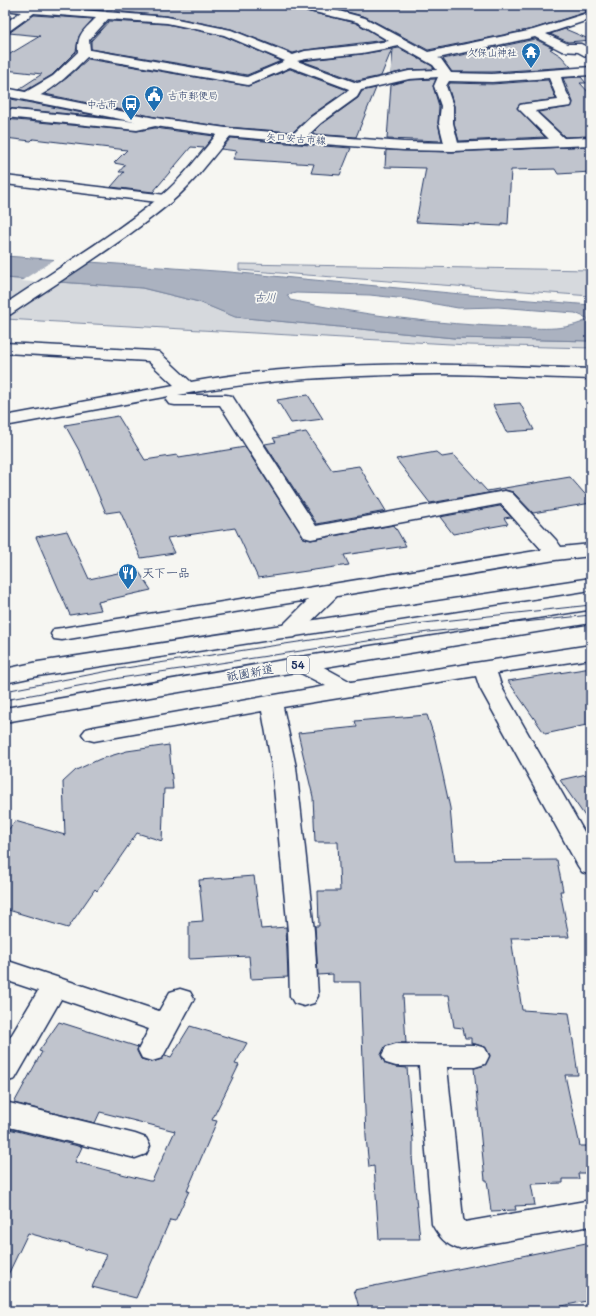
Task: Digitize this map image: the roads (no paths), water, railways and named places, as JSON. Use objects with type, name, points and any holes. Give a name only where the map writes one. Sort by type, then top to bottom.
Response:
[{"type":"main road","points":[[297,5],[314,6],[361,20],[428,56],[437,62],[446,75]]},
{"type":"main road","points":[[5,7],[38,7],[105,15],[167,20],[227,32],[291,61],[356,87],[409,75],[446,75],[492,78],[591,71]]},
{"type":"main road","points":[[5,29],[38,7]]},
{"type":"main road","points":[[84,54],[82,40],[105,15]]},
{"type":"main road","points":[[428,56],[536,33],[591,15]]},
{"type":"main road","points":[[536,33],[566,48],[581,48],[591,55]]},
{"type":"main road","points":[[84,54],[155,64],[248,82],[305,55],[362,49],[401,42]]},
{"type":"main road","points":[[29,96],[57,79],[84,54]]},
{"type":"main road","points":[[554,73],[558,87],[566,104],[525,108],[561,143]]},
{"type":"main road","points":[[446,75],[440,86],[447,106],[446,123],[452,147]]},
{"type":"main road","points":[[297,138],[316,120],[352,94],[356,87]]},
{"type":"main road","name":"矢口安古市線","points":[[5,92],[155,122],[226,132],[297,138],[403,146],[452,147],[591,141]]},
{"type":"main road","points":[[5,113],[137,126],[155,122]]},
{"type":"main road","points":[[5,311],[166,199],[200,164],[226,132]]},
{"type":"main road","points":[[5,180],[166,199]]},
{"type":"main road","points":[[5,348],[153,356],[187,388]]},
{"type":"main road","points":[[5,421],[218,382],[325,372],[441,369],[591,374]]},
{"type":"main road","points":[[82,407],[112,410],[178,399],[226,400],[311,533],[505,497],[549,544],[555,554]]},
{"type":"main road","points":[[62,634],[555,554],[591,550]]},
{"type":"main road","points":[[5,676],[38,669],[287,632],[591,584]]},
{"type":"main road","points":[[287,632],[330,591]]},
{"type":"main road","name":"祇園新道","points":[[5,715],[301,664],[591,617]]},
{"type":"main road","points":[[94,734],[348,690],[591,652]]},
{"type":"main road","points":[[301,664],[348,690]]},
{"type":"main road","points":[[484,668],[491,688],[591,866]]},
{"type":"main road","points":[[271,704],[275,718],[285,775],[301,931],[304,996]]},
{"type":"main road","points":[[5,970],[166,1024]]},
{"type":"main road","points":[[5,1071],[55,986]]},
{"type":"main road","points":[[152,1050],[180,999]]},
{"type":"main road","points":[[396,1055],[475,1056]]},
{"type":"main road","points":[[432,1056],[448,1224],[459,1236],[591,1213]]},
{"type":"main road","points":[[5,1114],[135,1146]]},
{"type":"water","name":"古川","points":[[5,256],[230,272],[591,305],[591,341],[454,338],[235,317],[199,302],[142,288],[5,278]],"holes":[[[296,293],[370,295],[407,299],[458,308],[498,307],[575,313],[589,319],[561,328],[455,324],[344,310],[290,300],[287,295]]]},
{"type":"tram line","points":[[5,691],[119,669],[424,623],[591,605]]},
{"type":"tram line","points":[[5,700],[120,678],[428,632],[591,615]]},
{"type":"place","name":"久保山神社","points":[[531,69]]},
{"type":"place","name":"古市郵便局","points":[[154,112]]},
{"type":"place","name":"中古市","points":[[131,121]]},
{"type":"place","name":"天下一品","points":[[128,590]]}]
